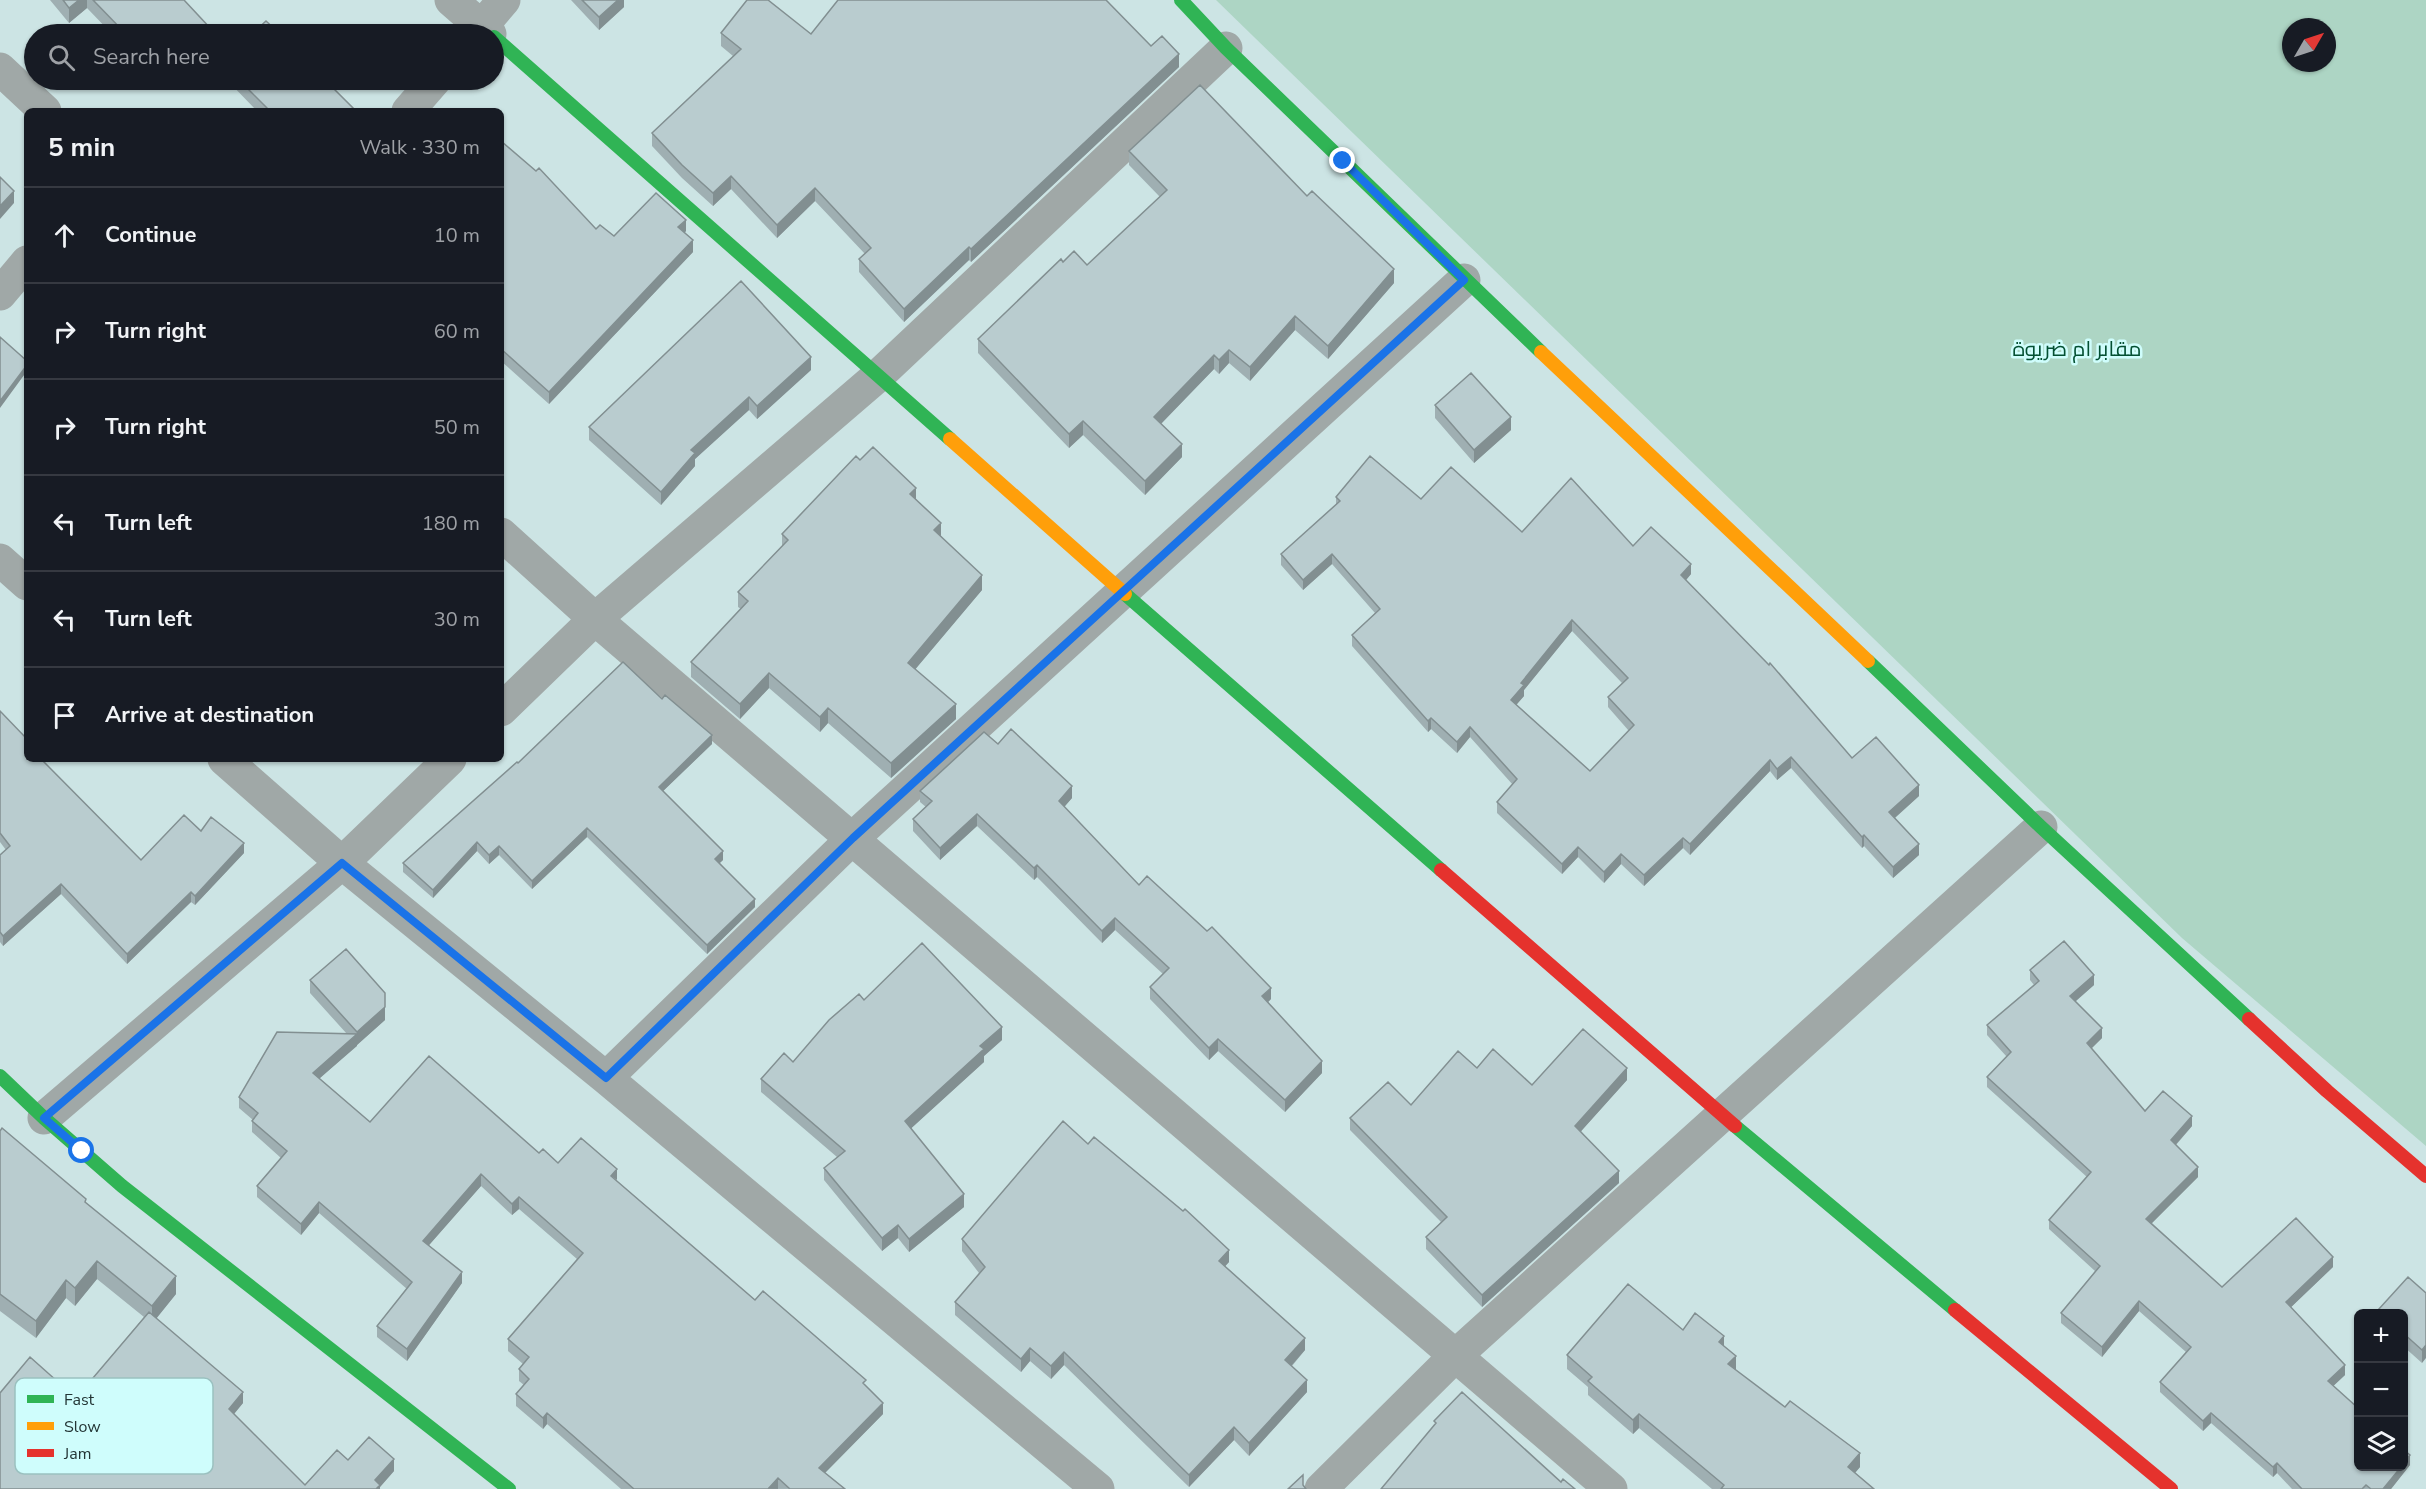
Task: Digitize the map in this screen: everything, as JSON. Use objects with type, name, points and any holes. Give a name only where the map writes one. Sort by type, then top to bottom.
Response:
[{"type":"street","points":[[451,0],[476,24]]},
{"type":"street","points":[[490,24],[504,0]]},
{"type":"street","points":[[1181,0],[1226,48],[1464,280],[1774,570],[2041,827],[2327,1091],[2426,1176]]},
{"type":"street","points":[[504,707],[595,619],[879,375],[1226,48]]},
{"type":"street","points":[[504,49],[879,375],[1123,592],[1722,1116],[2171,1489]]},
{"type":"street","points":[[0,69],[42,108]]},
{"type":"street","points":[[411,108],[426,90]]},
{"type":"street","points":[[0,294],[24,266]]},
{"type":"street","points":[[606,1078],[853,838],[1464,280]]},
{"type":"street","points":[[504,537],[595,619],[853,838],[1454,1357],[1611,1489]]},
{"type":"street","points":[[0,561],[24,581]]},
{"type":"street","points":[[227,762],[342,863],[606,1078],[1098,1489]]},
{"type":"street","points":[[44,1118],[342,863],[447,762]]},
{"type":"street","points":[[1321,1489],[1454,1357],[2041,827]]},
{"type":"street","points":[[0,1076],[122,1186],[509,1489]]},
{"type":"green space","name":"مقابر ام ضريوة","points":[[1216,0],[2426,0],[2426,1146],[2182,938]]},
{"type":"building","points":[[63,0],[79,0],[69,8]]},
{"type":"building","points":[[93,0],[184,0],[206,24],[116,24]]},
{"type":"building","points":[[582,0],[618,0],[599,17]]},
{"type":"building","points":[[747,0],[768,0],[811,34],[838,0],[1106,0],[1151,46],[1162,36],[1179,54],[904,309],[859,259],[871,248],[815,188],[777,225],[731,176],[713,193],[652,133],[741,49],[721,33]]},
{"type":"building","points":[[1200,85],[1307,196],[1312,191],[1394,269],[1328,346],[1295,316],[1250,367],[1229,350],[1219,360],[1214,355],[1154,417],[1182,444],[1145,481],[1083,421],[1069,434],[978,339],[1061,259],[1063,262],[1074,251],[1087,265],[1167,190],[1129,151]]},
{"type":"building","points":[[249,90],[335,90],[353,108],[267,108]]},
{"type":"building","points":[[504,144],[536,171],[539,168],[596,229],[600,225],[614,236],[656,193],[686,220],[678,227],[693,240],[549,392],[504,352]]},
{"type":"building","points":[[0,177],[14,191],[0,206]]},
{"type":"building","points":[[741,281],[811,357],[757,406],[749,397],[691,450],[695,453],[661,492],[589,427]]},
{"type":"building","points":[[0,337],[24,358],[24,369],[0,401]]},
{"type":"building","points":[[1471,373],[1511,417],[1474,450],[1435,405]]},
{"type":"building","points":[[873,447],[916,488],[910,494],[941,523],[934,530],[982,575],[908,663],[956,704],[891,763],[828,708],[820,717],[769,673],[740,704],[691,662],[748,601],[738,592],[788,540],[782,534],[856,456],[860,460]]},
{"type":"building","points":[[1370,456],[1421,499],[1451,467],[1522,532],[1571,478],[1633,546],[1651,527],[1691,564],[1681,575],[1769,665],[1770,663],[1852,758],[1876,737],[1919,785],[1889,812],[1919,844],[1893,867],[1864,835],[1862,837],[1791,757],[1777,769],[1770,760],[1690,844],[1683,838],[1644,875],[1621,854],[1604,872],[1578,847],[1562,864],[1497,802],[1517,779],[1470,727],[1457,742],[1431,718],[1428,721],[1352,635],[1380,609],[1332,554],[1303,580],[1281,554],[1340,501],[1336,497]],"holes":[[[1572,620],[1628,678],[1608,697],[1634,725],[1590,771],[1511,700],[1524,685],[1521,683]]]},
{"type":"building","points":[[623,662],[662,699],[665,695],[712,735],[659,787],[723,851],[715,859],[755,899],[707,945],[587,828],[532,881],[499,846],[489,855],[477,842],[433,890],[403,863],[518,763]]},
{"type":"building","points":[[0,711],[24,736],[24,762],[44,762],[141,860],[184,815],[201,831],[211,817],[244,843],[195,896],[191,892],[127,954],[61,884],[3,936],[0,932],[0,855],[10,846],[0,833]]},
{"type":"building","points":[[1011,729],[1072,786],[1059,801],[1139,885],[1147,876],[1207,931],[1212,927],[1271,988],[1262,996],[1322,1061],[1285,1100],[1218,1039],[1209,1048],[1150,987],[1169,968],[1115,918],[1102,931],[1037,865],[1034,868],[977,814],[940,848],[913,819],[932,801],[920,791],[984,732],[998,744]]},
{"type":"building","points":[[2064,941],[2094,975],[2070,996],[2102,1028],[2087,1043],[2145,1111],[2163,1091],[2192,1116],[2171,1140],[2198,1167],[2146,1219],[2222,1287],[2296,1218],[2333,1257],[2286,1302],[2345,1365],[2328,1381],[2354,1404],[2354,1471],[2398,1471],[2383,1489],[2371,1489],[2366,1485],[2362,1489],[2302,1489],[2277,1463],[2273,1467],[2211,1413],[2203,1421],[2160,1382],[2191,1347],[2139,1301],[2102,1347],[2061,1313],[2100,1266],[2049,1220],[2091,1172],[1987,1077],[2011,1052],[1987,1025],[2039,981],[2030,970]]},
{"type":"building","points":[[922,943],[1002,1027],[980,1046],[984,1049],[905,1121],[964,1194],[909,1239],[898,1225],[882,1238],[824,1168],[845,1151],[761,1079],[784,1053],[793,1062],[829,1020],[859,994],[864,1000]]},
{"type":"building","points":[[346,949],[385,993],[385,1007],[357,1032],[310,980]]},
{"type":"building","points":[[1583,1029],[1627,1068],[1575,1126],[1619,1171],[1482,1295],[1426,1237],[1447,1217],[1350,1118],[1388,1082],[1411,1105],[1458,1051],[1477,1068],[1493,1049],[1532,1085]]},
{"type":"building","points":[[277,1032],[357,1034],[313,1073],[370,1122],[429,1056],[539,1153],[543,1149],[558,1163],[581,1138],[617,1169],[611,1176],[755,1300],[763,1291],[866,1380],[863,1383],[883,1403],[819,1468],[845,1489],[790,1489],[778,1478],[768,1489],[634,1489],[547,1413],[543,1418],[516,1394],[529,1379],[519,1369],[529,1357],[508,1339],[583,1253],[519,1197],[512,1204],[481,1174],[423,1241],[462,1272],[407,1349],[377,1326],[412,1282],[319,1202],[301,1224],[257,1186],[287,1151],[252,1121],[258,1113],[239,1097]]},
{"type":"building","points":[[1063,1121],[1088,1144],[1094,1137],[1183,1211],[1185,1209],[1229,1250],[1219,1261],[1305,1338],[1285,1360],[1307,1380],[1249,1443],[1234,1427],[1189,1475],[1064,1352],[1051,1366],[1030,1348],[1021,1359],[955,1302],[985,1267],[962,1239]]},
{"type":"building","points":[[2,1128],[86,1199],[85,1202],[176,1276],[152,1306],[97,1261],[75,1288],[66,1280],[36,1321],[0,1294],[0,1131]]},
{"type":"building","points":[[2408,1277],[2426,1293],[2426,1345],[2422,1350],[2408,1337],[2408,1309],[2379,1309]]},
{"type":"building","points":[[1628,1284],[1683,1330],[1695,1313],[1724,1336],[1719,1342],[1736,1356],[1728,1364],[1785,1407],[1790,1401],[1860,1453],[1848,1467],[1874,1489],[1721,1489],[1724,1485],[1639,1414],[1633,1420],[1588,1381],[1592,1377],[1567,1355]]},
{"type":"building","points":[[149,1312],[243,1392],[229,1409],[305,1485],[337,1450],[348,1460],[369,1437],[394,1459],[375,1480],[380,1485],[376,1489],[0,1489],[0,1393],[30,1357],[54,1378],[15,1378],[15,1474],[213,1474],[213,1378],[93,1378]]},
{"type":"building","points":[[1462,1392],[1561,1482],[1563,1479],[1575,1489],[1381,1489],[1436,1423],[1434,1421]]},
{"type":"building","points":[[1303,1475],[1303,1485],[1306,1489],[1288,1489]]},
{"type":"traffic: fast","points":[[1181,0],[1226,48],[1541,352]]},
{"type":"traffic: fast","points":[[504,46],[950,439]]},
{"type":"traffic: fast","points":[[1125,594],[1441,870]]},
{"type":"traffic: fast","points":[[1868,661],[2041,827],[2249,1019]]},
{"type":"traffic: fast","points":[[0,1076],[122,1186],[509,1489]]},
{"type":"traffic: fast","points":[[1735,1126],[1955,1310]]},
{"type":"traffic: slow","points":[[1541,352],[1868,661]]},
{"type":"traffic: slow","points":[[950,439],[1125,594]]},
{"type":"traffic: jam","points":[[1441,870],[1735,1126]]},
{"type":"traffic: jam","points":[[2249,1019],[2327,1091],[2426,1176]]},
{"type":"traffic: jam","points":[[1955,1310],[2171,1489]]},
{"type":"route","points":[[82,1151],[44,1118],[342,863],[606,1078],[853,838],[1464,280],[1343,161]]}]
